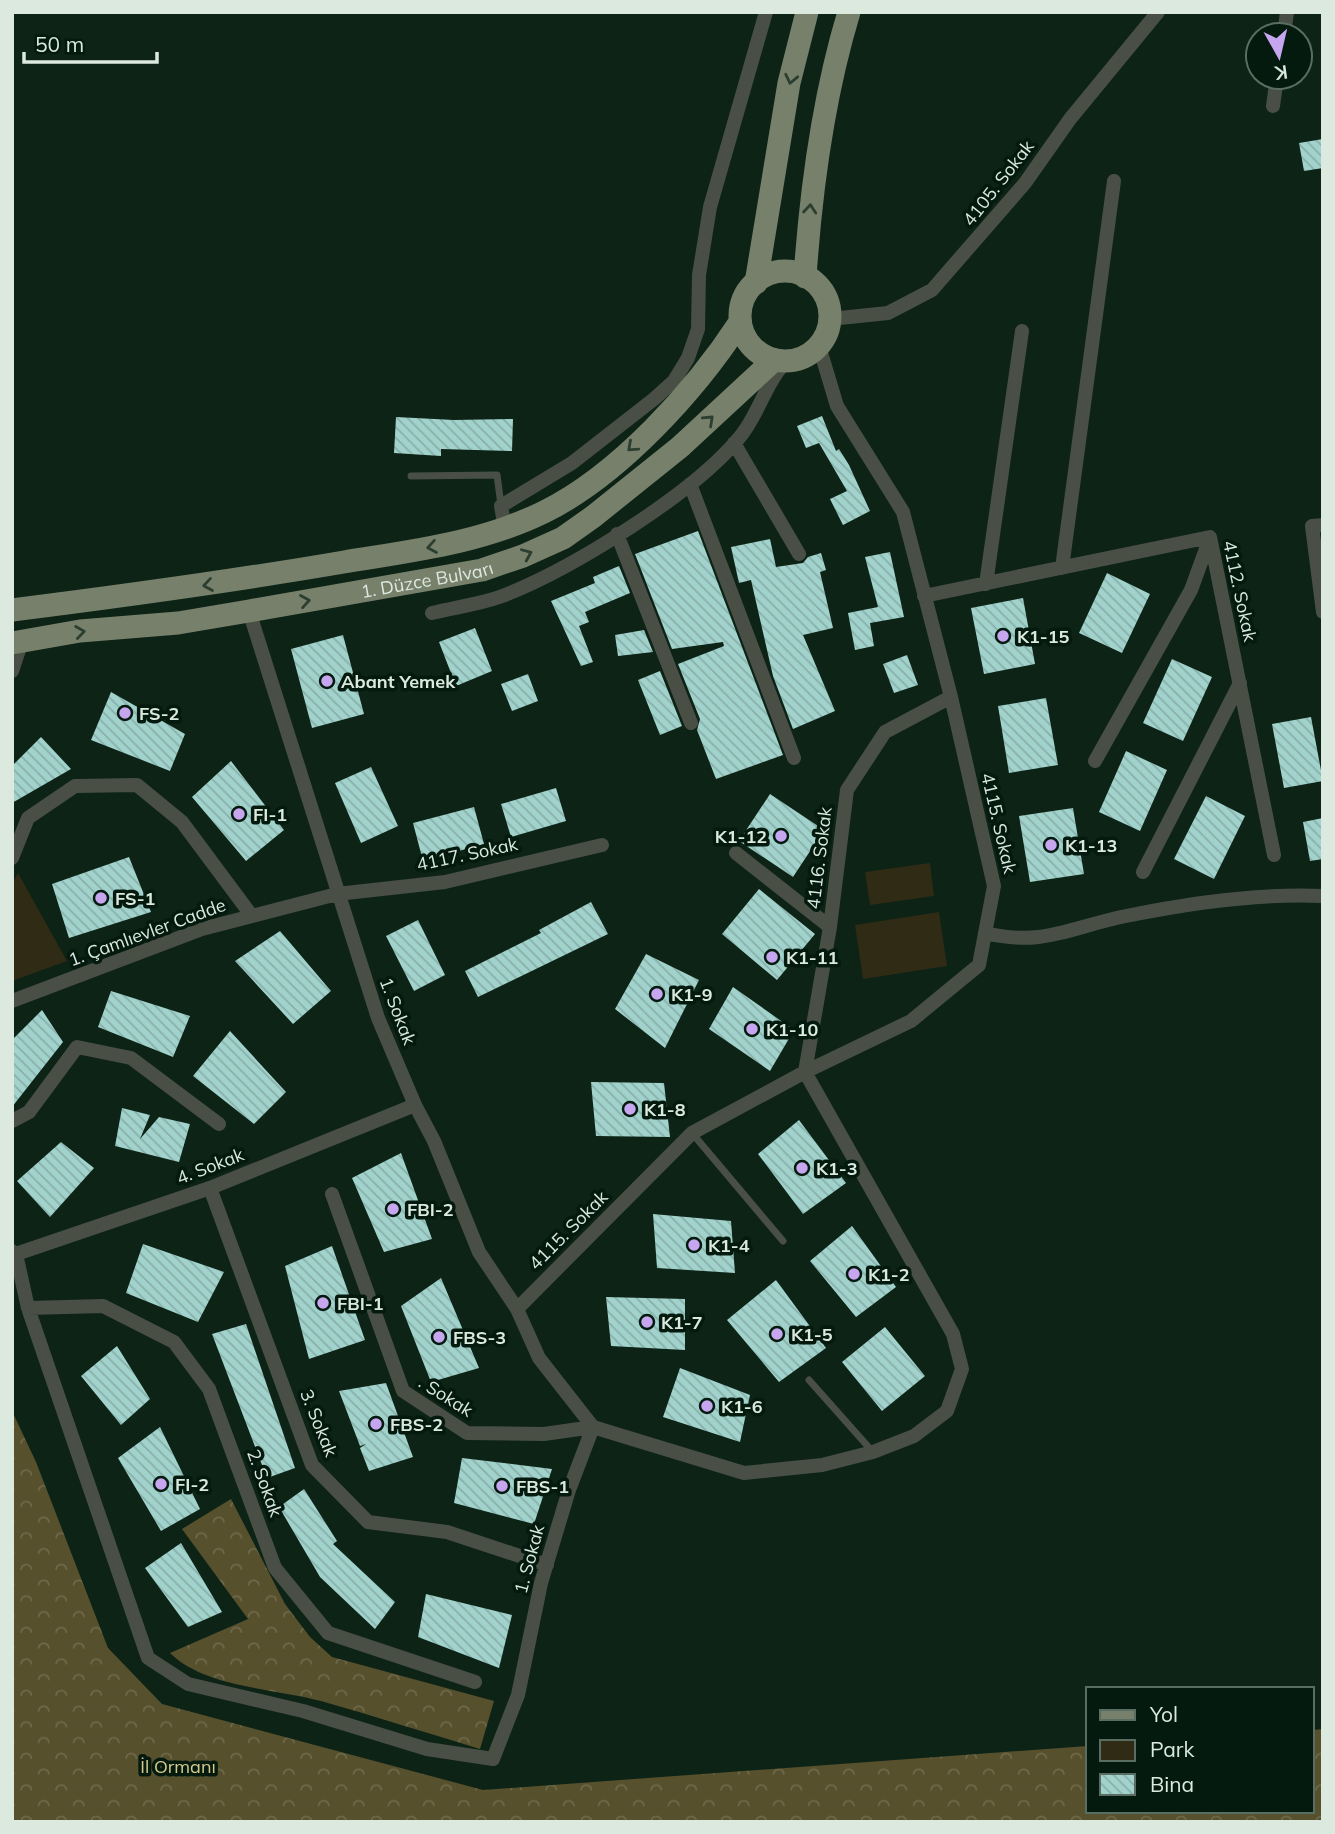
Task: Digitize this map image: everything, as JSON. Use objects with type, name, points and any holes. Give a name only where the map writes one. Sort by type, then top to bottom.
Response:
[{"type":"main road","points":[[756,283],[789,83],[807,12]]},
{"type":"main road","points":[[805,277],[815,172],[838,48],[849,12]]},
{"type":"main road","points":[[783,271],[805,277],[822,290],[828,304],[830,319],[827,334],[819,346],[799,359],[780,361],[752,347],[740,322],[746,295],[756,283],[768,275],[783,271]]},
{"type":"main road","name":"1. Düzce Bulvarı","points":[[12,610],[220,583],[456,543],[505,529],[545,512],[621,457],[664,419],[717,356],[740,322]]},
{"type":"main road","name":"1. Düzce Bulvarı","points":[[17,642],[249,611],[482,570],[562,538],[594,516],[780,361]]},
{"type":"street","points":[[505,529],[501,506],[572,463],[654,399],[674,381],[688,358],[698,329],[699,275],[710,207],[766,12]]},
{"type":"street","name":"4105. Sokak","points":[[830,319],[888,313],[932,290],[1025,183],[1070,119],[1158,12]]},
{"type":"street","points":[[1273,106],[1275,91]]},
{"type":"street","points":[[1062,568],[1114,180]]},
{"type":"street","points":[[986,584],[1021,331]]},
{"type":"street","name":"4115. Sokak","points":[[517,1309],[692,1133],[805,1072],[911,1021],[979,965],[994,886],[951,697],[903,512],[837,406],[819,346]]},
{"type":"street","points":[[432,613],[503,596],[560,569],[690,484],[734,443],[760,408],[780,361]]},
{"type":"street","points":[[734,443],[799,554]]},
{"type":"street","points":[[690,484],[794,758]]},
{"type":"street","points":[[1323,525],[1312,527],[1323,612]]},
{"type":"street","points":[[617,534],[691,723]]},
{"type":"street","points":[[1096,761],[1191,590],[1210,537]]},
{"type":"street","name":"4112. Sokak","points":[[924,596],[1210,537],[1274,855]]},
{"type":"street","name":"1. Sokak","points":[[14,1253],[27,1308],[148,1658],[188,1684],[303,1711],[427,1749],[493,1759],[518,1695],[547,1565],[569,1490],[593,1427],[539,1358],[517,1309],[479,1252],[434,1141],[415,1105],[378,1018],[249,611]]},
{"type":"street","points":[[12,671],[17,642]]},
{"type":"street","points":[[1143,872],[1240,683]]},
{"type":"street","name":"4116. Sokak","points":[[805,1072],[830,927],[847,790],[885,732],[951,697]]},
{"type":"street","points":[[12,858],[28,818],[75,786],[137,785],[182,822],[252,916]]},
{"type":"street","name":"4117. Sokak","points":[[337,894],[445,882],[602,845]]},
{"type":"street","points":[[736,853],[830,927]]},
{"type":"street","name":"1. Çamlıevler Cadde","points":[[12,1001],[202,929],[337,894]]},
{"type":"street","points":[[985,933],[1033,940],[1064,934],[1092,923],[1200,903],[1323,896]]},
{"type":"street","points":[[12,1121],[29,1112],[76,1047],[131,1058],[219,1124]]},
{"type":"street","points":[[593,1427],[744,1473],[822,1465],[873,1452],[914,1436],[947,1411],[962,1369],[953,1334],[805,1072]]},
{"type":"street","name":"4. Sokak","points":[[14,1253],[210,1188],[415,1105]]},
{"type":"street","name":"3. Sokak","points":[[210,1188],[312,1465],[368,1522],[447,1532],[547,1565]]},
{"type":"street","name":". Sokak","points":[[332,1194],[403,1391],[467,1433],[544,1434],[593,1427]]},
{"type":"street","name":"2. Sokak","points":[[27,1308],[103,1306],[174,1342],[209,1389],[275,1568],[328,1633],[475,1682]]},
{"type":"lane","points":[[411,476],[497,475],[501,506]]},
{"type":"lane","points":[[692,1133],[783,1241]]},
{"type":"lane","points":[[808,1380],[873,1452]]},
{"type":"green space","points":[[930,863],[934,896],[870,905],[865,872]]},
{"type":"green space","points":[[18,873],[67,961],[12,981],[12,884]]},
{"type":"green space","points":[[939,912],[947,966],[863,979],[855,925]]},
{"type":"green space","name":"İl Ormanı","points":[[12,1411],[36,1462],[108,1648],[162,1704],[483,1790],[1086,1746],[1086,1813],[1314,1813],[1314,1730],[1323,1729],[1323,1822],[12,1822]]},
{"type":"green space","points":[[231,1499],[285,1604],[310,1637],[332,1657],[494,1701],[480,1749],[321,1701],[221,1680],[185,1665],[170,1653],[248,1619],[182,1529]]},
{"type":"building","points":[[1323,139],[1323,168],[1304,171],[1299,143]]},
{"type":"building","points":[[822,416],[836,451],[839,449],[849,465],[870,511],[843,525],[830,499],[847,491],[819,443],[806,448],[797,426]]},
{"type":"building","points":[[396,417],[513,419],[512,451],[441,449],[441,456],[394,453]]},
{"type":"building","points":[[698,531],[783,755],[716,779],[697,730],[700,719],[678,664],[724,646],[723,642],[672,649],[635,554]]},
{"type":"building","points":[[770,539],[776,567],[803,563],[808,557],[821,553],[826,570],[820,572],[833,628],[803,635],[835,711],[793,729],[773,676],[751,580],[739,583],[731,547]]},
{"type":"building","points":[[890,552],[904,617],[870,623],[874,646],[855,650],[848,613],[878,607],[865,557]]},
{"type":"building","points":[[619,566],[630,593],[585,612],[589,622],[579,626],[593,662],[581,666],[551,601],[595,583],[593,577]]},
{"type":"building","points":[[1107,573],[1150,594],[1122,653],[1079,633]]},
{"type":"building","name":"K1-15","points":[[1023,598],[1035,664],[984,674],[971,608]]},
{"type":"building","points":[[475,628],[492,671],[456,686],[439,642]]},
{"type":"building","points":[[644,630],[653,652],[618,656],[615,635]]},
{"type":"building","name":"Abant Yemek","points":[[343,635],[364,714],[312,728],[291,649]]},
{"type":"building","points":[[907,655],[918,685],[894,693],[883,664]]},
{"type":"building","points":[[1172,659],[1212,677],[1183,741],[1143,723]]},
{"type":"building","points":[[660,671],[682,726],[660,735],[638,680]]},
{"type":"building","points":[[528,674],[538,701],[512,711],[501,684]]},
{"type":"building","name":"FS-2","points":[[111,692],[185,734],[170,771],[91,740]]},
{"type":"building","points":[[1046,698],[1058,765],[1009,773],[998,706]]},
{"type":"building","points":[[1311,717],[1323,781],[1284,788],[1272,724]]},
{"type":"building","points":[[41,737],[71,769],[12,803],[12,766]]},
{"type":"building","points":[[1126,751],[1167,770],[1140,831],[1099,812]]},
{"type":"building","name":"FI-1","points":[[231,761],[284,830],[246,861],[192,797]]},
{"type":"building","points":[[371,767],[398,826],[361,843],[335,783]]},
{"type":"building","points":[[556,788],[566,821],[511,837],[501,804]]},
{"type":"building","name":"K1-12","points":[[770,794],[824,830],[793,877],[739,841]]},
{"type":"building","points":[[1206,796],[1245,816],[1214,879],[1174,859]]},
{"type":"building","points":[[474,807],[484,844],[423,861],[413,823]]},
{"type":"building","name":"K1-13","points":[[1073,808],[1084,874],[1030,882],[1019,816]]},
{"type":"building","points":[[1323,818],[1323,859],[1310,861],[1303,822]]},
{"type":"building","name":"FS-1","points":[[129,857],[151,912],[69,938],[52,884]]},
{"type":"building","name":"K1-11","points":[[759,889],[815,934],[777,980],[722,934]]},
{"type":"building","points":[[591,902],[608,934],[478,997],[465,971],[541,933],[539,930]]},
{"type":"building","points":[[418,920],[445,975],[414,991],[386,936]]},
{"type":"building","points":[[280,931],[331,991],[293,1024],[235,961]]},
{"type":"building","name":"K1-9","points":[[646,954],[699,980],[665,1048],[615,1009]]},
{"type":"building","name":"K1-10","points":[[733,987],[794,1030],[770,1071],[709,1029]]},
{"type":"building","points":[[111,991],[190,1016],[173,1057],[98,1027]]},
{"type":"building","points":[[42,1010],[63,1042],[12,1107],[12,1040]]},
{"type":"building","points":[[230,1031],[286,1092],[254,1124],[193,1076]]},
{"type":"building","name":"K1-8","points":[[591,1082],[664,1083],[670,1137],[596,1136]]},
{"type":"building","points":[[122,1108],[150,1115],[140,1139],[159,1117],[190,1124],[179,1162],[115,1146]]},
{"type":"building","name":"K1-3","points":[[799,1120],[846,1183],[803,1214],[758,1154]]},
{"type":"building","points":[[61,1142],[94,1168],[50,1217],[17,1181]]},
{"type":"building","name":"FBI-2","points":[[401,1153],[432,1239],[384,1252],[352,1178]]},
{"type":"building","name":"K1-4","points":[[653,1214],[731,1221],[735,1273],[657,1268]]},
{"type":"building","name":"K1-2","points":[[852,1226],[896,1287],[856,1317],[810,1261]]},
{"type":"building","points":[[143,1244],[224,1272],[198,1322],[126,1293]]},
{"type":"building","name":"FBI-1","points":[[332,1246],[365,1340],[309,1359],[285,1266]]},
{"type":"building","name":"FBS-3","points":[[441,1278],[479,1368],[431,1382],[401,1306]]},
{"type":"building","name":"K1-5","points":[[776,1280],[826,1348],[779,1382],[727,1320]]},
{"type":"building","name":"K1-7","points":[[606,1297],[685,1299],[685,1350],[611,1346]]},
{"type":"building","points":[[246,1324],[295,1468],[267,1478],[212,1334]]},
{"type":"building","points":[[885,1327],[925,1376],[882,1411],[842,1362]]},
{"type":"building","points":[[117,1346],[150,1399],[121,1425],[81,1376]]},
{"type":"building","name":"K1-6","points":[[680,1368],[750,1395],[740,1442],[663,1417]]},
{"type":"building","name":"FBS-2","points":[[386,1383],[413,1457],[369,1471],[360,1448],[366,1444],[360,1446],[339,1391]]},
{"type":"building","name":"FI-2","points":[[160,1427],[200,1509],[161,1531],[118,1458]]},
{"type":"building","name":"FBS-1","points":[[462,1458],[552,1469],[534,1524],[454,1503]]},
{"type":"building","points":[[304,1489],[337,1541],[333,1544],[395,1602],[375,1629],[320,1577],[279,1507]]},
{"type":"building","points":[[181,1543],[222,1612],[188,1627],[145,1568]]},
{"type":"building","points":[[426,1594],[512,1615],[499,1668],[418,1637]]},
{"type":"place","name":"K1-15","points":[[1003,636]]},
{"type":"place","name":"Abant Yemek","points":[[327,681]]},
{"type":"place","name":"FS-2","points":[[125,713]]},
{"type":"place","name":"FI-1","points":[[239,814]]},
{"type":"place","name":"K1-12","points":[[781,836]]},
{"type":"place","name":"K1-13","points":[[1051,845]]},
{"type":"place","name":"FS-1","points":[[101,898]]},
{"type":"place","name":"K1-11","points":[[772,957]]},
{"type":"place","name":"K1-9","points":[[657,994]]},
{"type":"place","name":"K1-10","points":[[752,1029]]},
{"type":"place","name":"K1-8","points":[[630,1109]]},
{"type":"place","name":"K1-3","points":[[802,1168]]},
{"type":"place","name":"FBI-2","points":[[393,1209]]},
{"type":"place","name":"K1-4","points":[[694,1245]]},
{"type":"place","name":"K1-2","points":[[854,1274]]},
{"type":"place","name":"FBI-1","points":[[323,1303]]},
{"type":"place","name":"K1-7","points":[[647,1322]]},
{"type":"place","name":"K1-5","points":[[777,1334]]},
{"type":"place","name":"FBS-3","points":[[439,1337]]},
{"type":"place","name":"K1-6","points":[[707,1406]]},
{"type":"place","name":"FBS-2","points":[[376,1424]]},
{"type":"place","name":"FI-2","points":[[161,1484]]},
{"type":"place","name":"FBS-1","points":[[502,1486]]}]
